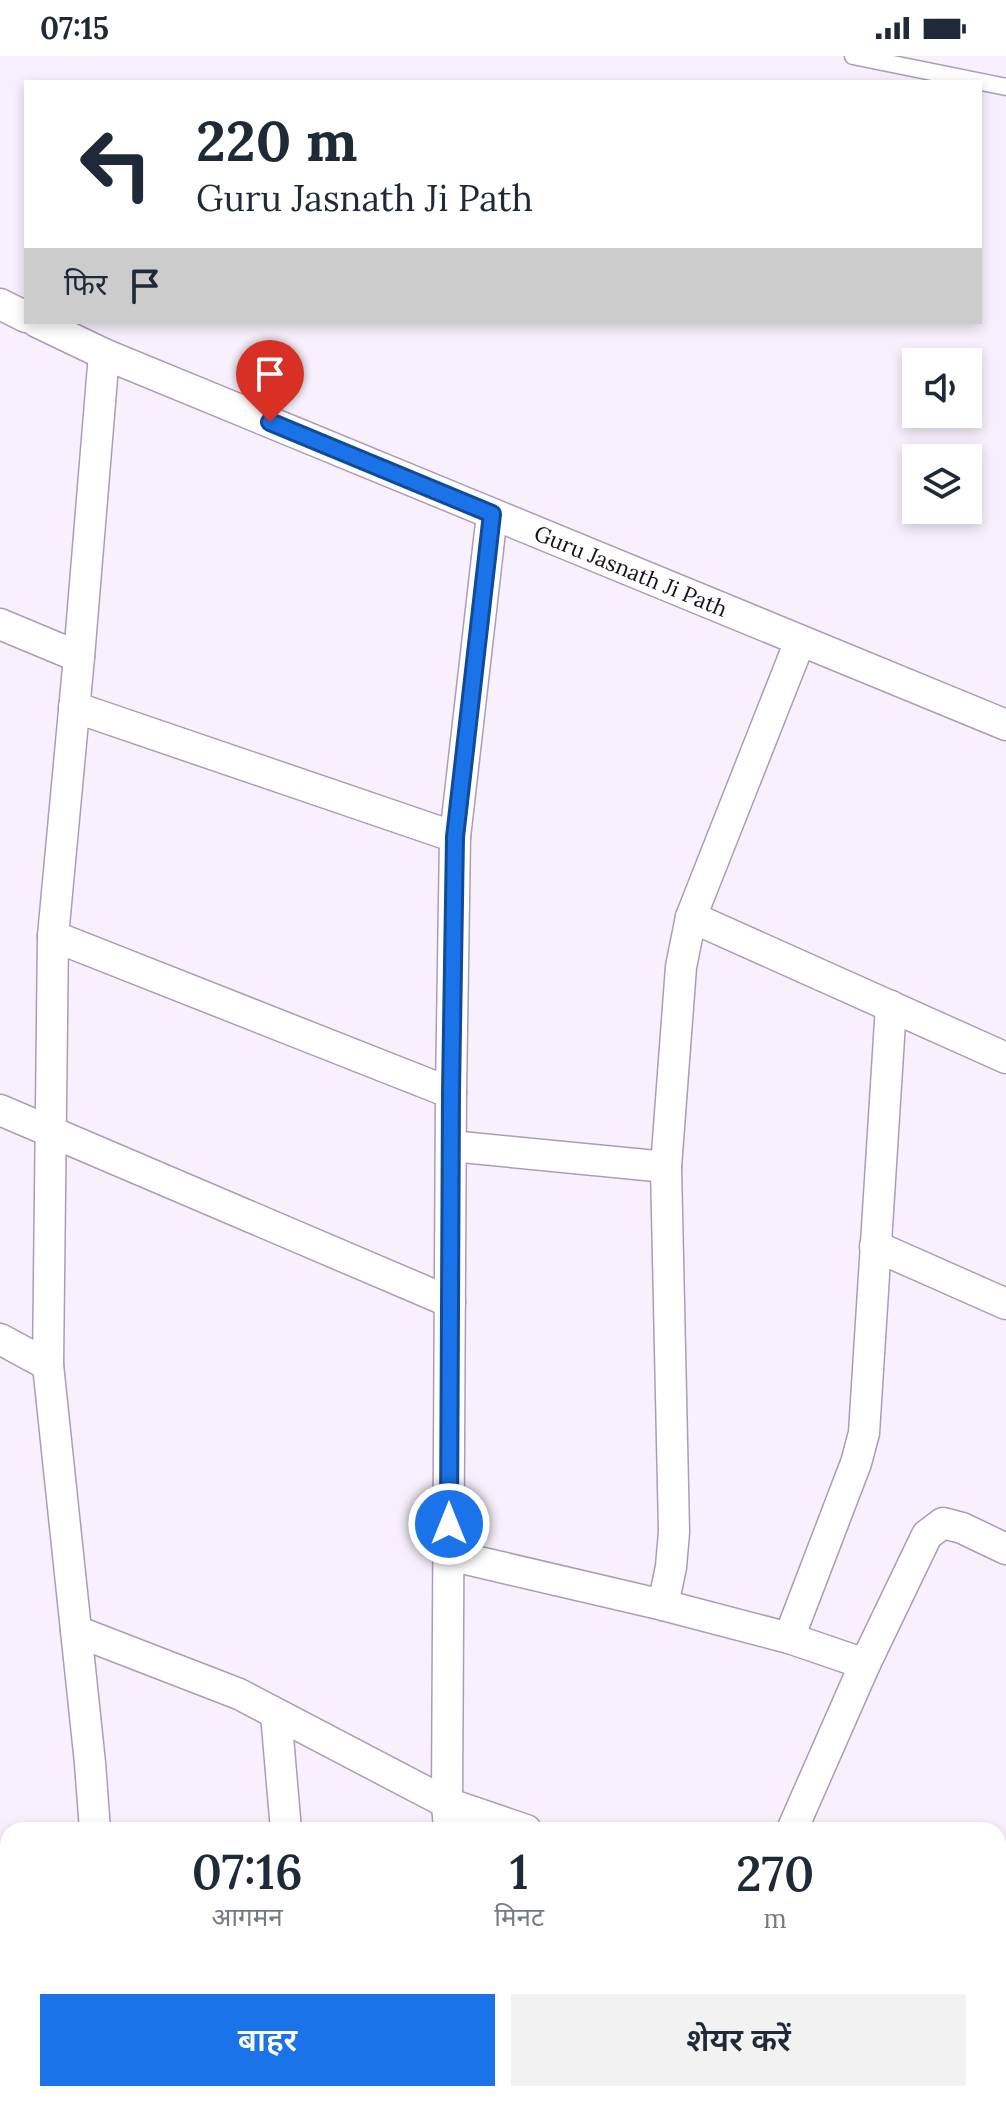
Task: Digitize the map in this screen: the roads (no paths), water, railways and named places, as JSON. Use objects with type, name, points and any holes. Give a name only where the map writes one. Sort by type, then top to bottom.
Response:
[{"type":"street","points":[[0,304],[24,316]]},
{"type":"street","name":"Guru Jasnath Ji Path","points":[[41,324],[104,354],[1006,725]]},
{"type":"street","points":[[94,1822],[48,1365],[53,936],[104,354]]},
{"type":"street","points":[[448,1816],[455,837],[492,514]]},
{"type":"street","points":[[0,624],[79,657]]},
{"type":"street","points":[[663,1605],[674,1532],[666,1167],[681,967],[691,917],[800,641]]},
{"type":"street","points":[[74,707],[455,837]]},
{"type":"street","points":[[691,917],[1006,1058]]},
{"type":"street","points":[[53,936],[451,1093]]},
{"type":"street","points":[[789,1638],[856,1463],[864,1433],[891,1006]]},
{"type":"street","points":[[0,1110],[450,1302]]},
{"type":"street","points":[[451,1146],[666,1167]]},
{"type":"street","points":[[875,1246],[1006,1304]]},
{"type":"street","points":[[0,1339],[48,1365]]},
{"type":"street","points":[[796,1822],[865,1664],[927,1535],[943,1523],[962,1528],[1006,1549]]},
{"type":"street","points":[[449,1555],[789,1638],[865,1664]]},
{"type":"street","points":[[76,1631],[239,1694],[448,1816],[481,1822]]},
{"type":"street","points":[[276,1714],[285,1822]]},
{"type":"lane","points":[[853,56],[915,62],[981,80]]},
{"type":"lane","points":[[982,80],[1006,87]]}]
